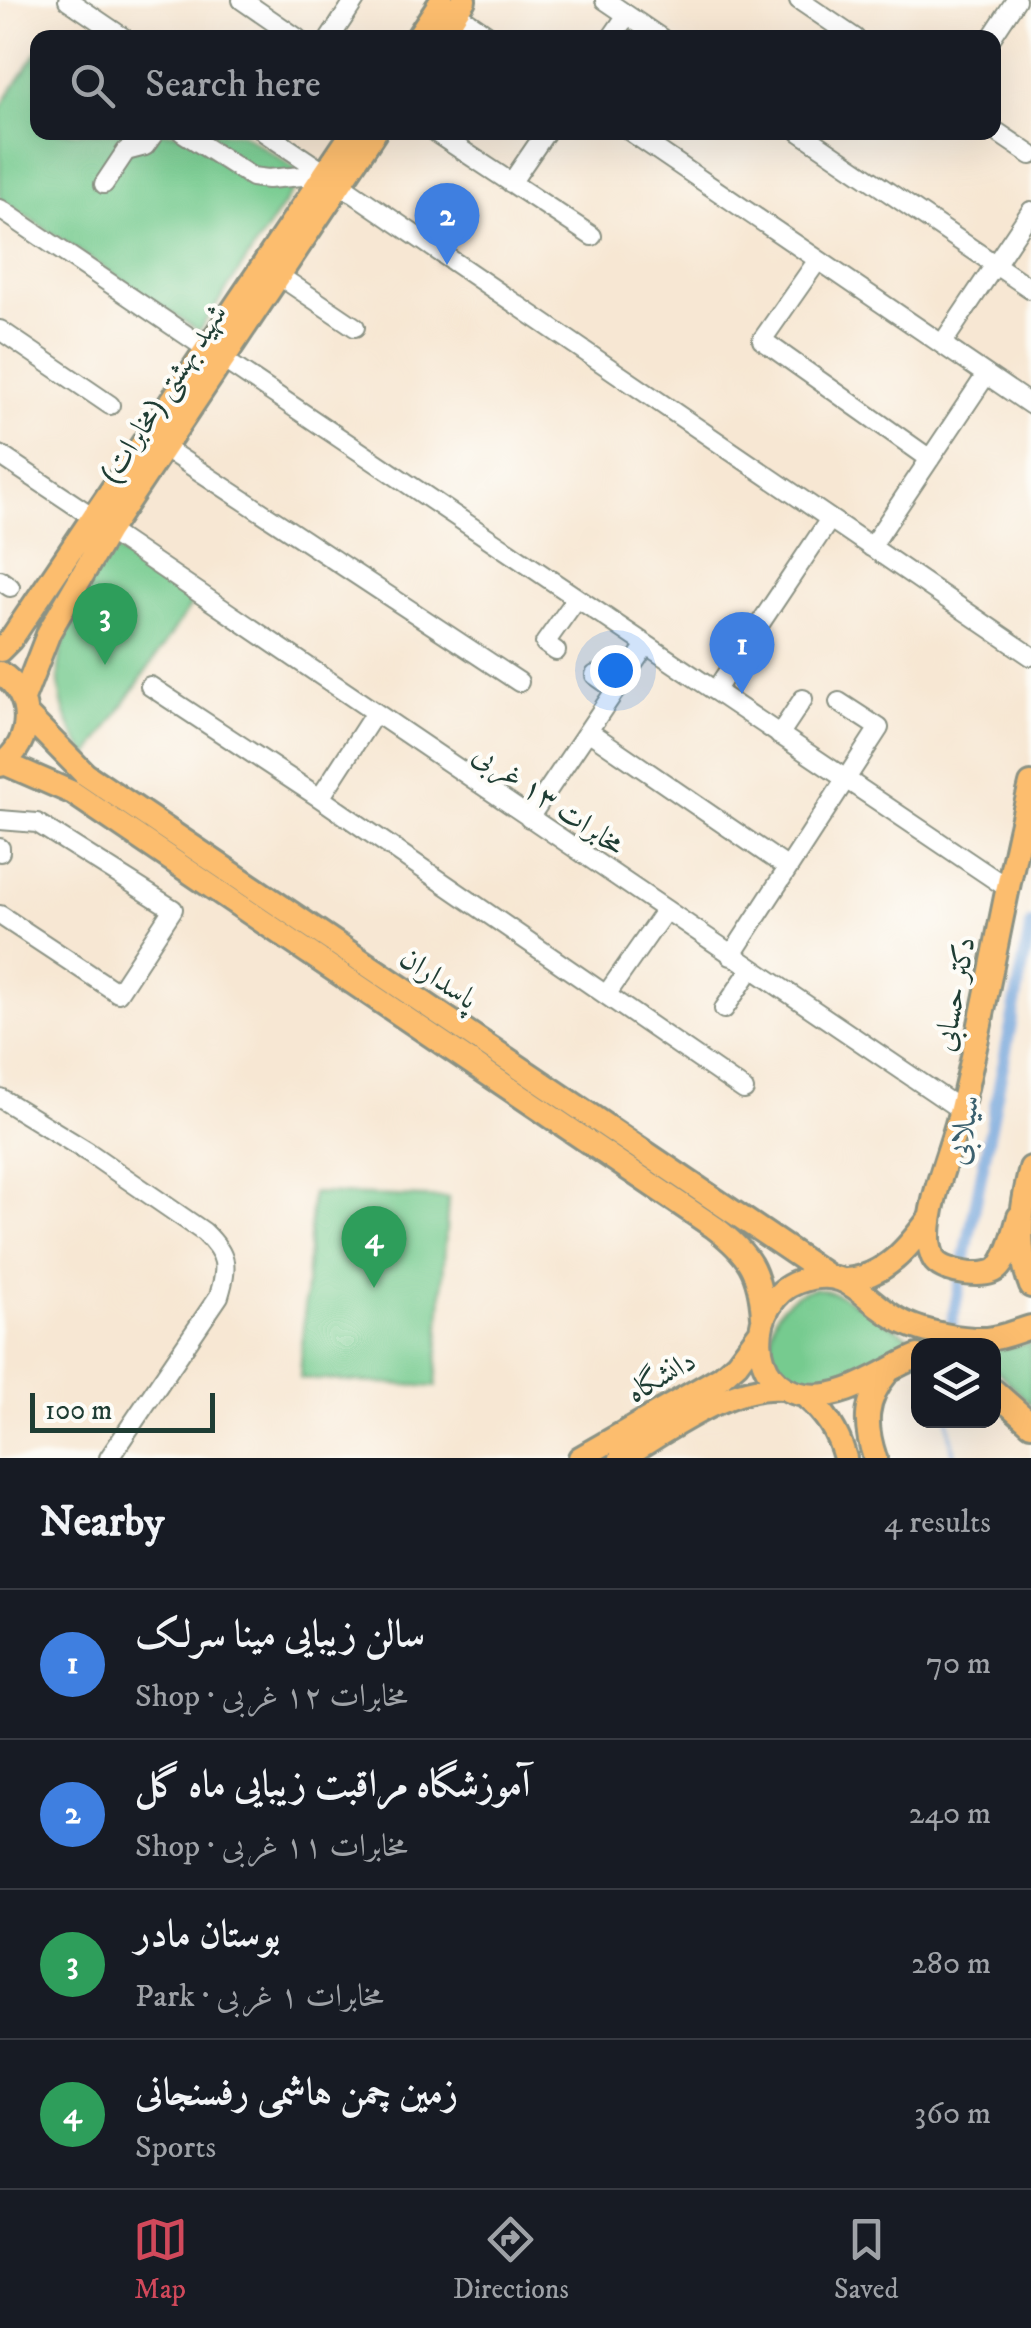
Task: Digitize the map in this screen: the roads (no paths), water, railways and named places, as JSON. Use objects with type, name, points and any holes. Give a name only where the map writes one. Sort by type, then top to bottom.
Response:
[{"type":"main road","points":[[423,30],[446,4]]},
{"type":"main road","points":[[441,30],[446,4]]},
{"type":"main road","name":"شهید بهشتی (مخابرات)","points":[[332,179],[349,140]]},
{"type":"main road","name":"شهید بهشتی (مخابرات)","points":[[2,764],[22,742],[25,707],[42,647],[101,524],[332,179],[367,140]]},
{"type":"main road","name":"شهید بهشتی (مخابرات)","points":[[7,643],[164,447],[214,354]]},
{"type":"main road","points":[[7,643],[18,658],[29,657],[42,647]]},
{"type":"main road","name":"پاسداران","points":[[0,673],[14,684],[25,707],[85,774],[893,1315],[922,1329],[974,1338],[1002,1336],[1031,1327]]},
{"type":"main road","name":"پاسداران","points":[[2,764],[73,793],[714,1227],[748,1256],[758,1281],[764,1362],[772,1378],[834,1428],[845,1458]]},
{"type":"main road","name":"دکتر حسابی","points":[[932,1215],[961,1110],[1031,784]]},
{"type":"main road","points":[[932,1215],[928,1239],[934,1259],[944,1267],[980,1274],[992,1272],[999,1268],[1008,1250],[1031,1168]]},
{"type":"main road","name":"دانشگاه","points":[[580,1458],[721,1377],[736,1363],[773,1299],[784,1288],[810,1278],[870,1274],[898,1258],[932,1215]]},
{"type":"main road","points":[[1019,1218],[1022,1256],[1031,1286]]},
{"type":"main road","name":"دانشگاه","points":[[621,1458],[735,1395],[758,1388],[794,1392],[848,1389],[911,1360]]},
{"type":"main road","points":[[874,1458],[867,1416],[870,1399],[888,1371]]},
{"type":"main road","points":[[1001,1398],[1029,1424]]},
{"type":"street","points":[[68,0],[112,30]]},
{"type":"street","points":[[242,0],[286,30]]},
{"type":"street","points":[[335,30],[355,0]]},
{"type":"street","points":[[605,0],[649,30]]},
{"type":"street","points":[[800,0],[844,30]]},
{"type":"street","points":[[996,30],[1016,0]]},
{"type":"street","points":[[446,4],[481,30]]},
{"type":"street","points":[[616,30],[627,14]]},
{"type":"street","points":[[1001,135],[1031,156]]},
{"type":"street","points":[[104,184],[126,151],[145,146],[150,140]]},
{"type":"street","points":[[194,140],[252,177],[332,179]]},
{"type":"street","points":[[276,140],[1031,656]]},
{"type":"street","points":[[446,140],[592,236]]},
{"type":"street","points":[[511,183],[541,140]]},
{"type":"street","points":[[644,140],[1031,405]]},
{"type":"street","points":[[812,140],[1031,290]]},
{"type":"street","points":[[942,344],[1031,211]]},
{"type":"street","points":[[1,212],[1006,887]]},
{"type":"street","points":[[818,260],[762,340],[930,460]]},
{"type":"street","points":[[271,270],[354,327]]},
{"type":"street","points":[[1,334],[110,405]]},
{"type":"street","points":[[871,547],[986,375]]},
{"type":"street","points":[[164,447],[519,682]]},
{"type":"street","name":"مخابرات ۱۳ غربی","points":[[0,455],[961,1110]]},
{"type":"street","points":[[715,691],[830,519]]},
{"type":"street","points":[[556,650],[545,643],[577,598]]},
{"type":"street","points":[[529,818],[646,645]]},
{"type":"street","points":[[595,676],[616,690]]},
{"type":"street","points":[[150,686],[744,1090]]},
{"type":"street","points":[[780,735],[803,700]]},
{"type":"street","points":[[730,956],[879,728],[838,702]]},
{"type":"street","points":[[320,798],[375,713]]},
{"type":"street","points":[[588,731],[788,868]]},
{"type":"street","points":[[0,820],[37,823],[172,909],[118,992],[3,923]]},
{"type":"street","points":[[606,995],[665,911]]},
{"type":"street","points":[[724,1008],[751,969]]},
{"type":"street","points":[[0,1098],[88,1152],[204,1232],[219,1246],[227,1270],[219,1296],[109,1458]]},
{"type":"waterway","name":"سیلابی","points":[[949,1338],[1031,924]]},
{"type":"waterway","name":"سیلابی","points":[[949,1428],[954,1458]]},
{"type":"place","name":"آموزشگاه مراقبت زیبایی ماه گل","points":[[447,265]]},
{"type":"place","name":"بوستان مادر","points":[[105,665]]},
{"type":"place","name":"سالن زیبایی مینا سرلک","points":[[742,694]]},
{"type":"place","name":"زمین چمن هاشمی رفسنجانی","points":[[374,1288]]}]
